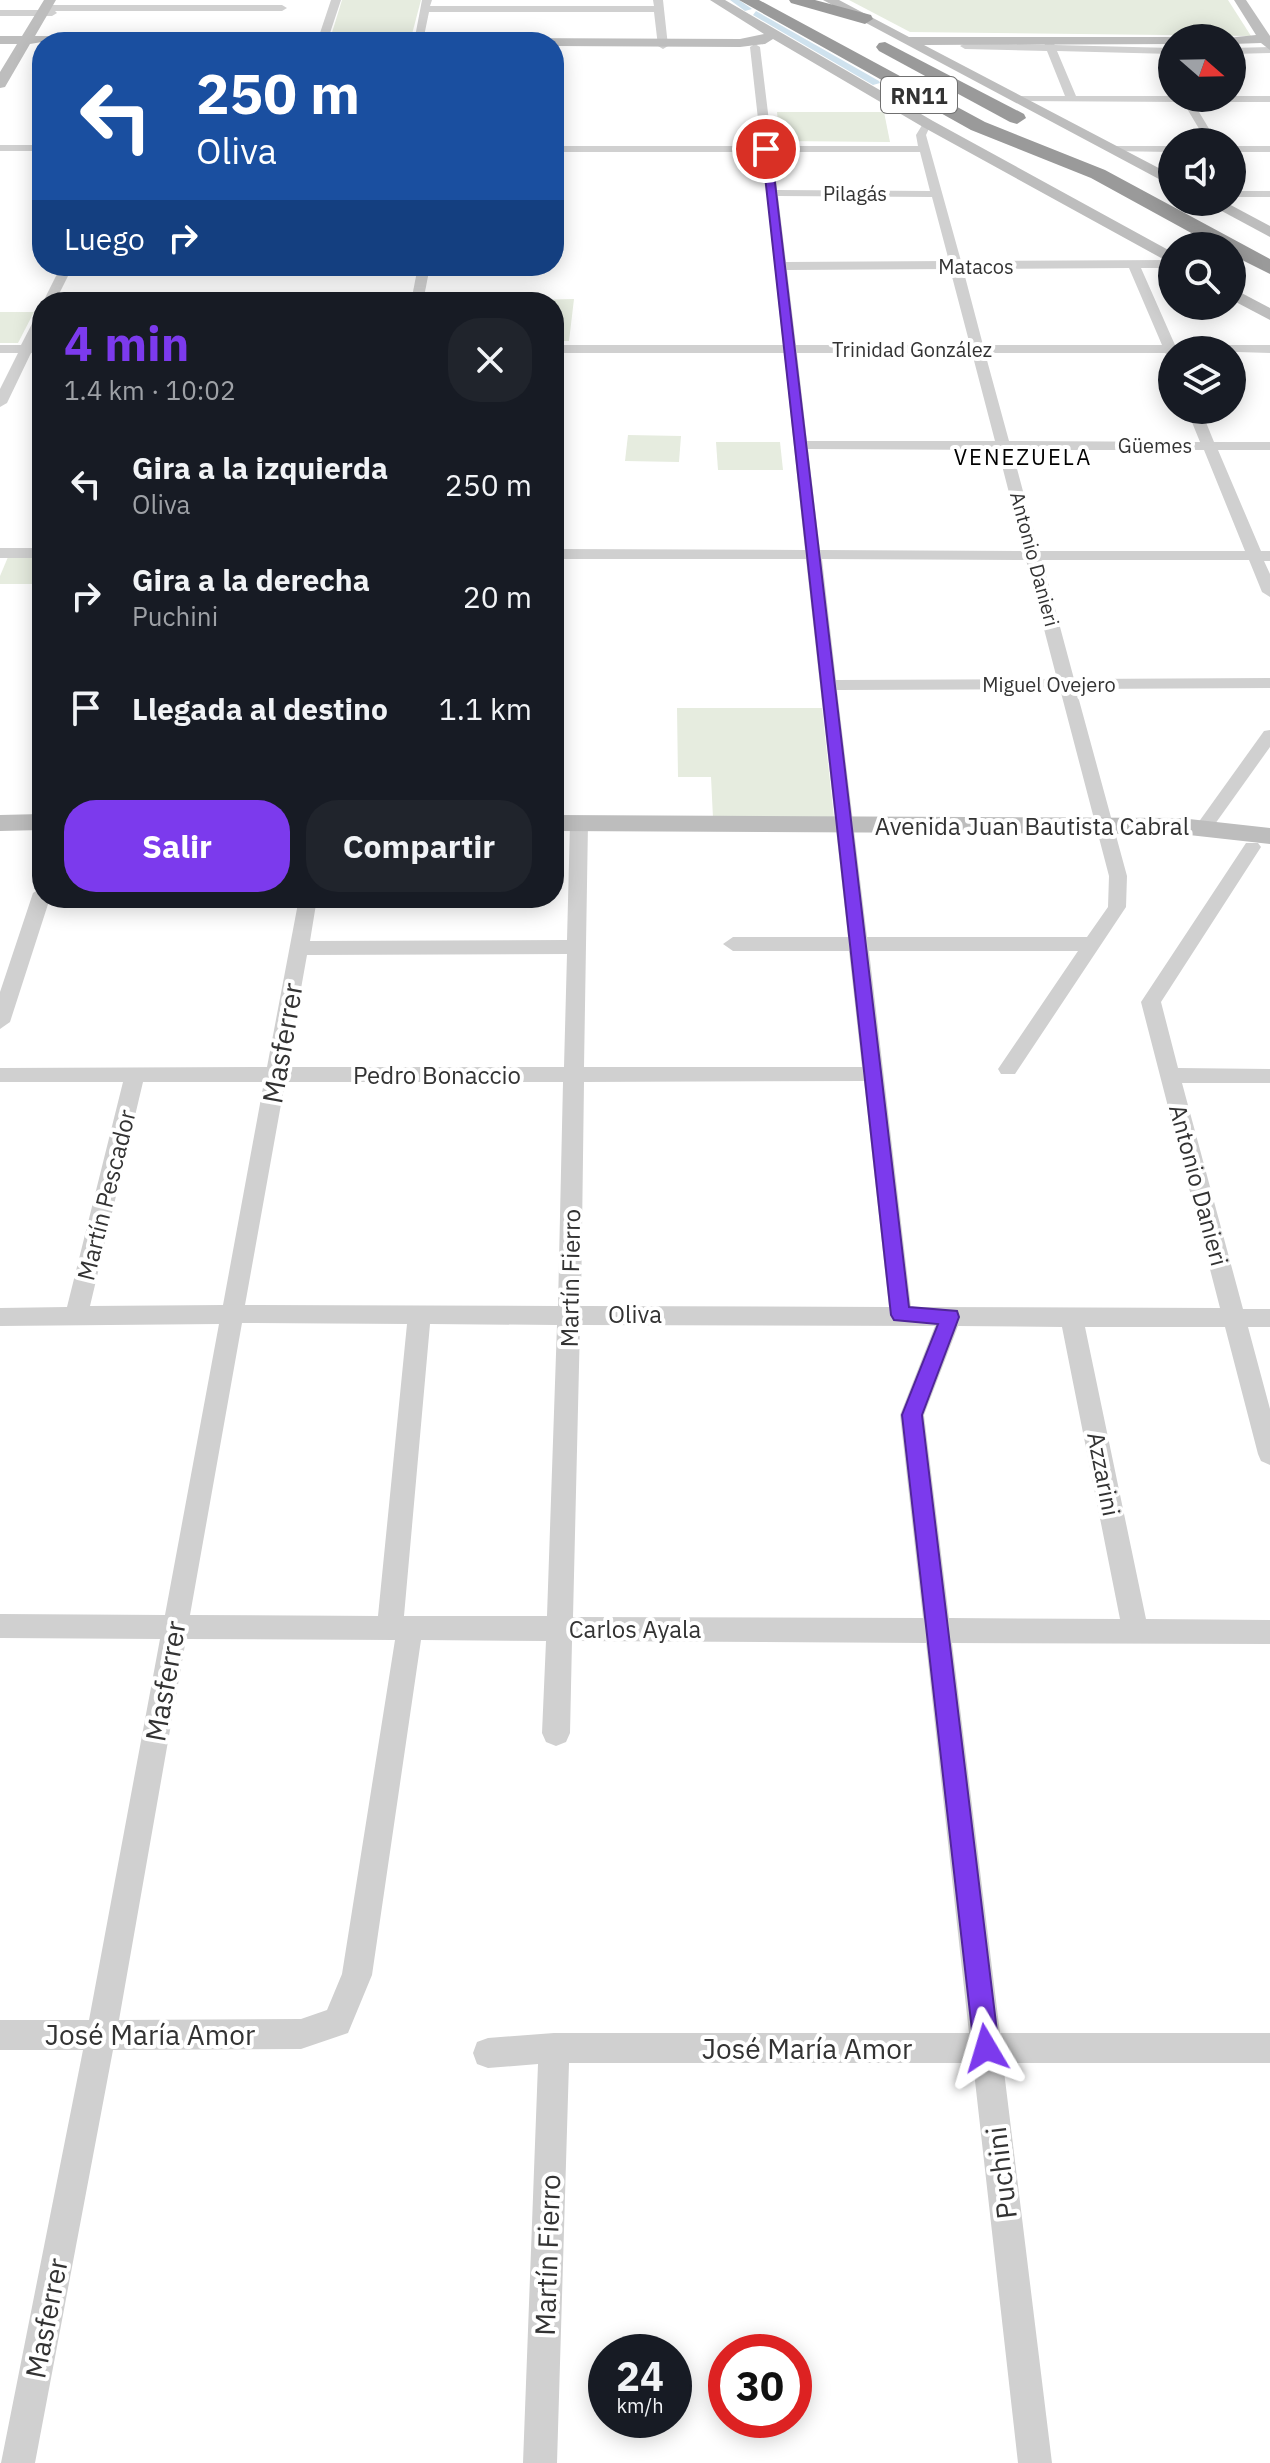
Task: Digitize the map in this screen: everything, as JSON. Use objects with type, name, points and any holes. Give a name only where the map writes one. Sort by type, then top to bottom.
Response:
[{"type":"highway","name":"RN11","points":[[797,0],[1024,123],[1098,174],[1205,232]]},
{"type":"highway","points":[[797,0],[865,19]]},
{"type":"highway","name":"RN11","points":[[750,8],[993,133],[1098,174]]},
{"type":"highway","points":[[937,105],[967,109],[979,103],[956,66]]},
{"type":"highway","points":[[857,80],[917,94]]},
{"type":"highway","name":"RN11","points":[[1246,254],[1270,268]]},
{"type":"main road","points":[[716,0],[750,8],[772,33],[1158,253]]},
{"type":"main road","points":[[829,0],[1158,174]]},
{"type":"main road","points":[[1240,0],[1268,45]]},
{"type":"main road","points":[[38,32],[51,7]]},
{"type":"main road","points":[[564,47],[753,42],[765,40],[772,33]]},
{"type":"main road","points":[[900,38],[1049,44],[1158,40]]},
{"type":"main road","points":[[0,40],[31,45]]},
{"type":"main road","points":[[938,57],[954,47],[989,42]]},
{"type":"main road","points":[[1246,42],[1268,45]]},
{"type":"main road","points":[[564,43],[802,50]]},
{"type":"main road","points":[[0,49],[31,45]]},
{"type":"main road","points":[[0,84],[31,45]]},
{"type":"main road","points":[[1240,216],[1270,232]]},
{"type":"main road","points":[[1246,301],[1270,315]]},
{"type":"main road","points":[[0,823],[32,822]]},
{"type":"main road","name":"Avenida Juan Bautista Cabral","points":[[1106,834],[1204,827],[1264,843]]},
{"type":"main road","name":"Avenida Juan Bautista Cabral","points":[[571,829],[845,834],[1106,834],[1264,843]]},
{"type":"main road","points":[[0,842],[32,842]]},
{"type":"street","points":[[325,32],[336,0]]},
{"type":"street","points":[[420,32],[426,4],[658,4],[662,44]]},
{"type":"street","points":[[0,13],[51,7],[282,8]]},
{"type":"street","points":[[1049,44],[1072,99]]},
{"type":"street","points":[[965,46],[1049,44],[1158,50]]},
{"type":"street","points":[[1246,49],[1268,45]]},
{"type":"street","points":[[755,47],[901,1315]]},
{"type":"street","points":[[1021,99],[1158,99]]},
{"type":"street","points":[[1246,99],[1270,99]]},
{"type":"street","name":"Antonio Danieri","points":[[928,124],[921,135],[1118,876],[1117,907],[1008,1069]]},
{"type":"street","points":[[0,148],[32,148]]},
{"type":"street","points":[[564,149],[925,149]]},
{"type":"street","points":[[1112,149],[1158,149]]},
{"type":"street","points":[[1246,149],[1270,149]]},
{"type":"street","points":[[1246,192],[1270,194]]},
{"type":"street","name":"Pilagás","points":[[772,193],[939,194]]},
{"type":"street","name":"Matacos","points":[[780,266],[1134,266],[1158,263]]},
{"type":"street","points":[[1134,266],[1164,336]]},
{"type":"street","points":[[0,403],[32,336]]},
{"type":"street","points":[[0,349],[32,348]]},
{"type":"street","name":"Trinidad González","points":[[564,349],[1158,352]]},
{"type":"street","name":"Trinidad González","points":[[1246,350],[1270,349]]},
{"type":"street","points":[[1200,424],[1262,556],[1270,592]]},
{"type":"street","name":"Güemes","points":[[801,445],[1270,446]]},
{"type":"street","points":[[1,555],[32,553]]},
{"type":"street","points":[[564,554],[1262,556]]},
{"type":"street","name":"Miguel Ovejero","points":[[828,685],[1270,683]]},
{"type":"street","points":[[1204,827],[1270,735]]},
{"type":"street","name":"Martín Fierro","points":[[556,1733],[578,947],[571,829]]},
{"type":"street","name":"Antonio Danieri","points":[[1264,843],[1151,1002],[1270,1454]]},
{"type":"street","points":[[0,1022],[37,908]]},
{"type":"street","name":"Masferrer","points":[[18,2463],[101,2035],[306,908]]},
{"type":"street","points":[[733,944],[1092,944]]},
{"type":"street","points":[[299,948],[578,947]]},
{"type":"street","name":"Martín Pescador","points":[[76,1317],[135,1074]]},
{"type":"street","name":"Pedro Bonaccio","points":[[0,1075],[874,1074]]},
{"type":"street","points":[[1170,1075],[1270,1076]]},
{"type":"street","points":[[400,1628],[419,1314]]},
{"type":"street","name":"Oliva","points":[[0,1317],[569,1314],[1270,1318]]},
{"type":"street","name":"Puchini","points":[[950,1317],[912,1415],[1035,2463]]},
{"type":"street","name":"Azzarini","points":[[1072,1317],[1136,1632]]},
{"type":"street","name":"Carlos Ayala","points":[[0,1626],[1270,1632]]},
{"type":"street","name":"José María Amor","points":[[0,2035],[301,2034],[337,2022],[357,1975],[400,1628]]},
{"type":"street","name":"Martín Fierro","points":[[540,2463],[554,2048]]},
{"type":"street","name":"José María Amor","points":[[488,2053],[554,2048],[1270,2048]]},
{"type":"shaded area","points":[[342,0],[421,0],[413,32],[332,32]]},
{"type":"shaded area","points":[[849,0],[1228,0],[1243,24],[1158,24],[1158,35],[910,32]]},
{"type":"shaded area","points":[[777,112],[884,112],[890,142],[780,141]]},
{"type":"shaded area","points":[[564,299],[574,299],[569,341],[564,341]]},
{"type":"shaded area","points":[[0,312],[32,312],[18,343],[0,343]]},
{"type":"shaded area","points":[[628,435],[681,436],[679,462],[625,461]]},
{"type":"shaded area","points":[[716,442],[780,442],[783,470],[718,470]]},
{"type":"shaded area","points":[[8,557],[32,557],[32,584],[0,584]]},
{"type":"shaded area","points":[[677,708],[822,708],[834,818],[713,818],[711,777],[678,777]]},
{"type":"waterway","points":[[734,0],[748,9]]},
{"type":"waterway","points":[[756,13],[876,83]]},
{"type":"district","name":"VENEZUELA","points":[[1023,456]]},
{"type":"route","points":[[766,149],[901,1315],[950,1317],[912,1415],[986,2048]]}]
